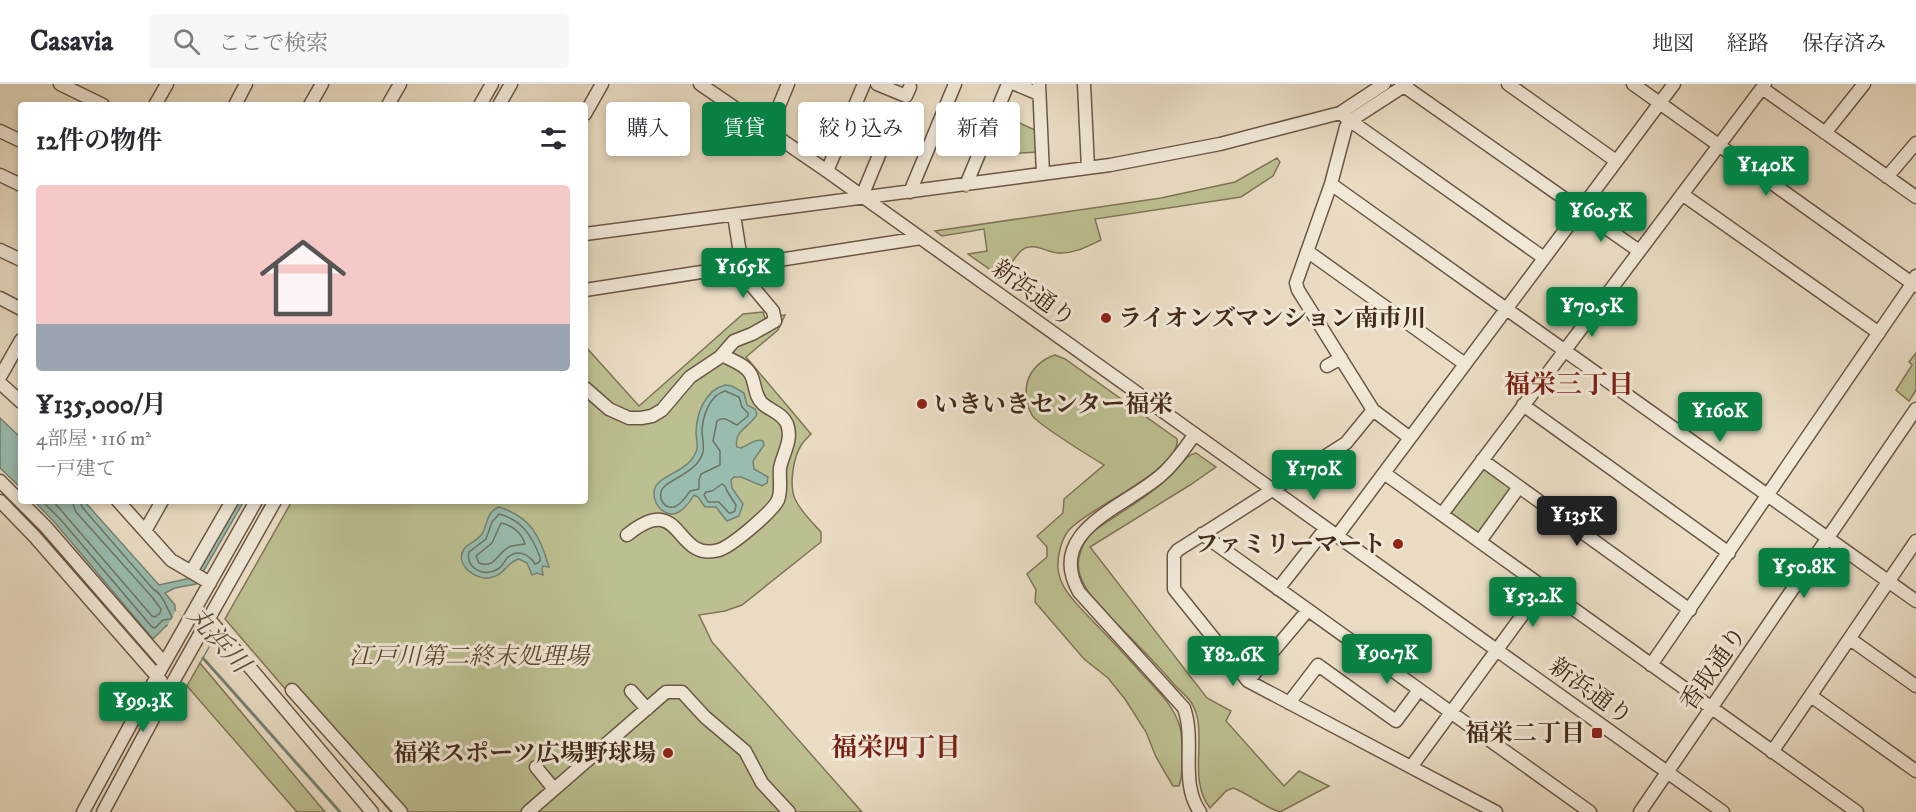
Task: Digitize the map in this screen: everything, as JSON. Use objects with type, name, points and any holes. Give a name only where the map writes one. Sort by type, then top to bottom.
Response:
[{"type":"street","points":[[60,84],[97,102]]},
{"type":"street","points":[[85,96],[92,84]]},
{"type":"street","points":[[157,102],[167,84]]},
{"type":"street","points":[[237,102],[246,84]]},
{"type":"street","points":[[312,102],[322,84]]},
{"type":"street","points":[[390,102],[400,84]]},
{"type":"street","points":[[482,102],[492,84]]},
{"type":"street","points":[[501,102],[511,84]]},
{"type":"street","points":[[588,109],[602,84]]},
{"type":"street","name":"新浜通り","points":[[700,84],[727,102]]},
{"type":"street","points":[[781,102],[788,84]]},
{"type":"street","points":[[857,102],[864,84]]},
{"type":"street","points":[[877,84],[906,96],[910,87]]},
{"type":"street","points":[[910,192],[955,84]]},
{"type":"street","points":[[966,185],[1008,84]]},
{"type":"street","points":[[1015,84],[1039,89],[1043,174]]},
{"type":"street","points":[[1084,84],[1088,168]]},
{"type":"street","points":[[588,234],[1088,168],[1220,144],[1340,112],[1384,84]]},
{"type":"street","points":[[1508,84],[1616,161]]},
{"type":"street","points":[[1633,84],[1915,282],[1652,665]]},
{"type":"street","points":[[1337,536],[1674,84]]},
{"type":"street","points":[[1825,133],[1864,84]]},
{"type":"street","points":[[1410,438],[1373,410],[1297,287],[1296,280],[1331,184],[1346,128],[1350,121],[1406,85],[1639,251]]},
{"type":"street","points":[[1442,514],[1763,86],[1916,197]]},
{"type":"street","points":[[1340,112],[1544,258]]},
{"type":"street","points":[[0,131],[18,140]]},
{"type":"street","name":"新浜通り","points":[[786,142],[1723,812]]},
{"type":"street","points":[[1887,177],[1916,143]]},
{"type":"street","points":[[827,171],[834,156]]},
{"type":"street","points":[[864,197],[880,156]]},
{"type":"street","points":[[0,174],[18,183]]},
{"type":"street","points":[[1331,184],[1916,601]]},
{"type":"street","points":[[1682,194],[1879,333]]},
{"type":"street","points":[[588,391],[609,409],[629,418],[652,416],[662,410],[690,377],[722,355],[734,341],[775,321],[773,311],[739,267],[734,215]]},
{"type":"street","points":[[588,290],[921,238]]},
{"type":"street","points":[[0,250],[18,259]]},
{"type":"street","points":[[1306,252],[1465,364]]},
{"type":"street","points":[[0,298],[18,307]]},
{"type":"street","points":[[0,377],[18,345]]},
{"type":"street","points":[[627,535],[648,520],[663,520],[679,531],[691,546],[700,550],[721,549],[736,541],[778,499],[780,469],[789,440],[786,423],[782,416],[764,405],[758,398],[748,370],[722,355]]},
{"type":"street","points":[[1327,366],[1341,358]]},
{"type":"street","points":[[0,383],[18,399]]},
{"type":"street","points":[[1522,405],[1729,553]]},
{"type":"street","name":"香取通り","points":[[1640,812],[1916,409]]},
{"type":"street","points":[[1373,410],[1346,443],[1178,550],[1174,555],[1174,589],[1248,681],[1496,812]]},
{"type":"street","points":[[1195,434],[1176,461],[1161,476],[1084,531],[1073,546],[1069,568],[1078,592],[1184,708],[1189,728],[1189,782],[1192,797],[1200,812]]},
{"type":"street","points":[[1482,460],[1690,609]]},
{"type":"street","points":[[1384,473],[1857,812]]},
{"type":"street","points":[[0,481],[18,499]]},
{"type":"street","points":[[1480,542],[1519,487]]},
{"type":"street","points":[[0,501],[35,537],[169,689]]},
{"type":"street","points":[[23,504],[46,527],[164,663]]},
{"type":"street","points":[[121,504],[171,560],[199,577]]},
{"type":"street","points":[[145,531],[160,504]]},
{"type":"street","points":[[83,812],[187,622],[199,577],[231,504]]},
{"type":"street","points":[[199,577],[254,504]]},
{"type":"street","points":[[103,812],[273,504]]},
{"type":"street","points":[[1278,589],[1326,528]]},
{"type":"street","points":[[1202,534],[1590,812]]},
{"type":"street","points":[[1772,752],[1916,542]]},
{"type":"street","points":[[1411,767],[1543,587]]},
{"type":"street","points":[[1248,681],[1308,610]]},
{"type":"street","points":[[208,619],[372,812]]},
{"type":"street","points":[[1850,639],[1916,686]]},
{"type":"street","points":[[1289,703],[1318,665],[1396,721],[1419,690]]},
{"type":"street","points":[[292,690],[401,812]]},
{"type":"street","points":[[631,691],[647,709]]},
{"type":"street","points":[[528,812],[666,692],[682,692],[705,717],[745,751],[762,783],[789,812]]},
{"type":"street","points":[[1811,696],[1916,771]]},
{"type":"street","points":[[536,767],[554,789]]},
{"type":"green space","points":[[1020,123],[1037,131],[1038,152],[1020,153]]},
{"type":"green space","points":[[1277,158],[1280,162],[1273,176],[1241,197],[1095,219],[1101,240],[1065,253],[1054,253],[1036,247],[1027,248],[1016,256],[1002,278],[968,254],[987,251],[984,229],[942,236],[935,231],[1161,198],[1235,182]]},
{"type":"green space","name":"江戸川第二終末処理場","points":[[763,312],[765,318],[785,315],[778,330],[746,357],[811,434],[802,444],[796,456],[792,486],[797,504],[821,532],[821,542],[742,605],[725,611],[699,615],[712,642],[862,812],[391,812],[225,619],[290,504],[588,504],[588,349],[639,406],[743,314]]},
{"type":"green space","points":[[1916,353],[1916,390],[1909,401],[1896,390],[1912,365],[1909,362]]},
{"type":"green space","points":[[1055,355],[1065,359],[1177,439],[1174,451],[1165,463],[1069,530],[1062,543],[1058,565],[1059,576],[1069,594],[1160,693],[1174,712],[1182,737],[1182,770],[1179,786],[1173,786],[1156,757],[1146,732],[1125,699],[1108,678],[1084,659],[1035,602],[1036,590],[1027,574],[1047,557],[1047,547],[1037,536],[1063,513],[1064,499],[1104,465],[1044,425],[1030,411],[1026,395],[1029,378],[1037,366]]},
{"type":"green space","points":[[1196,453],[1216,467],[1090,547],[1207,698],[1231,711],[1226,721],[1284,786],[1299,771],[1329,786],[1280,812],[1233,788],[1226,791],[1210,808],[1203,796],[1200,783],[1199,727],[1191,702],[1095,600],[1086,589],[1080,575],[1078,564],[1080,552],[1091,533],[1157,488],[1187,458]]},
{"type":"green space","points":[[1487,469],[1511,487],[1482,533],[1477,534],[1451,515],[1451,511],[1481,470]]},
{"type":"green space","points":[[200,663],[325,812],[297,812],[187,686]]},
{"type":"water","points":[[725,385],[744,393],[747,405],[755,409],[757,414],[736,441],[737,447],[741,448],[755,441],[763,441],[764,445],[753,461],[754,469],[768,477],[767,483],[762,486],[741,477],[734,477],[731,480],[732,488],[743,504],[739,516],[727,521],[716,507],[705,507],[694,495],[679,512],[673,514],[663,511],[656,503],[655,488],[662,480],[685,466],[694,456],[697,448],[698,419],[703,404],[712,392]]},
{"type":"water","points":[[0,418],[18,435],[18,485],[0,468]]},
{"type":"water","points":[[37,504],[87,504],[159,585],[191,578],[233,504],[242,504],[196,584],[175,588],[165,593],[175,605],[175,610],[209,647],[200,663],[167,625],[153,639]]},
{"type":"water","points":[[499,507],[519,516],[533,529],[549,567],[543,566],[543,575],[537,573],[532,575],[527,563],[519,559],[511,563],[499,575],[489,578],[472,574],[464,565],[462,555],[464,549],[480,536],[489,515]]},
{"type":"pier","points":[[176,610],[209,646],[199,663],[167,627]]},
{"type":"waterway","name":"丸浜川","points":[[203,658],[340,812]]},
{"type":"place","name":"ライオンズマンション南市川","points":[[1106,318]]},
{"type":"place","name":"いきいきセンター福栄","points":[[922,404]]},
{"type":"place","name":"ファミリーマート","points":[[1398,544]]},
{"type":"place","name":"福栄二丁目","points":[[1597,733]]},
{"type":"place","name":"福栄スポーツ広場野球場","points":[[668,753]]},
{"type":"district","name":"福栄三丁目","points":[[1569,384]]},
{"type":"district","name":"福栄四丁目","points":[[896,747]]}]
